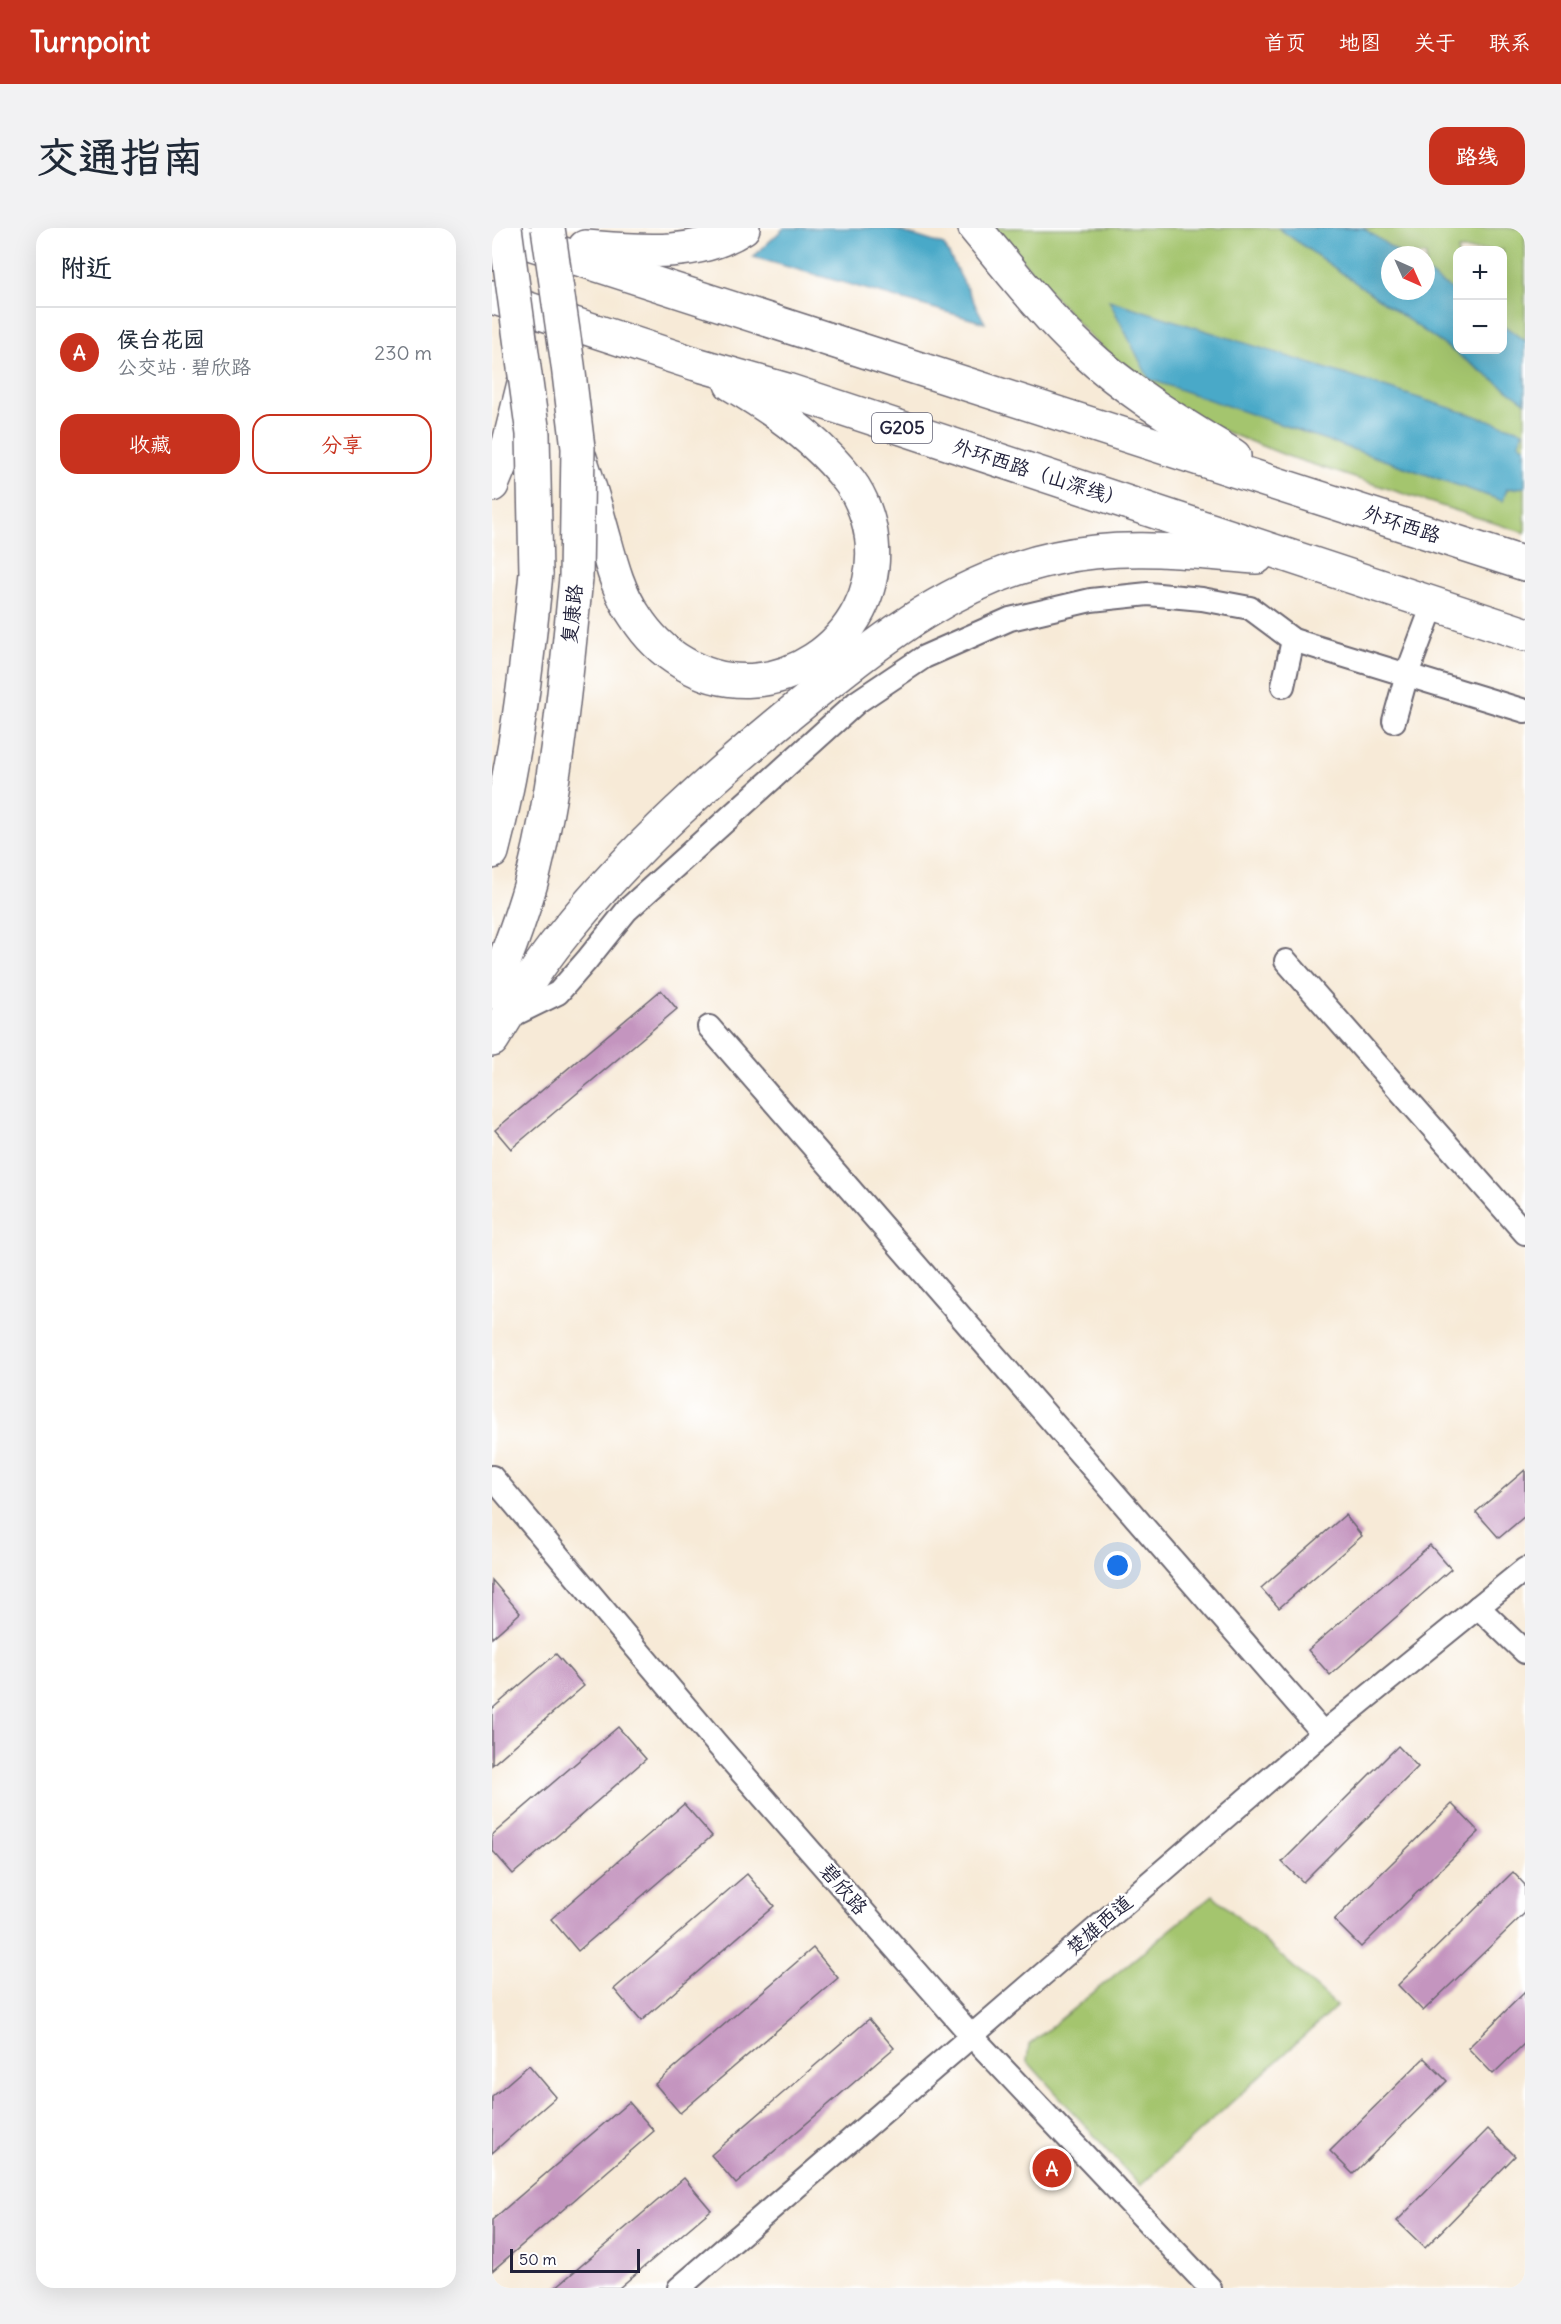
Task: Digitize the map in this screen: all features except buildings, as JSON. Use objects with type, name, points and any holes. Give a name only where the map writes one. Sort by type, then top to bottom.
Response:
[{"type":"highway","points":[[492,231],[526,233],[627,250],[660,251],[696,248],[731,236],[744,228]]},
{"type":"highway","points":[[975,228],[1058,326],[1086,353],[1172,418],[1279,484]]},
{"type":"highway","points":[[526,233],[1279,484]]},
{"type":"highway","name":"复康路","points":[[492,852],[501,820],[521,713],[536,573],[533,434],[525,379],[526,233]]},
{"type":"highway","name":"复康路","points":[[496,1017],[545,824],[561,719],[576,578],[578,448],[568,365],[526,233]]},
{"type":"highway","name":"外环西路（山深线）","points":[[493,298],[696,364],[787,390],[1312,562]]},
{"type":"highway","points":[[578,448],[613,567],[633,615],[667,653],[685,665],[727,679],[749,680],[792,672],[816,659],[834,645],[850,626],[862,604],[872,571],[873,552],[871,531],[863,507],[851,483],[830,459],[779,416],[696,364]]},
{"type":"highway","points":[[494,481],[509,442],[525,379]]},
{"type":"highway","name":"外环西路","points":[[1279,484],[1525,564]]},
{"type":"highway","points":[[496,1017],[615,875],[662,826],[716,776],[863,654],[929,608],[990,578],[1056,557],[1128,549],[1163,549],[1312,562],[1525,634]]},
{"type":"street","points":[[496,1017],[558,993],[627,910],[857,702],[924,657],[1010,620],[1090,600],[1149,594],[1202,599],[1250,608],[1293,640],[1525,711]]},
{"type":"street","points":[[1394,721],[1407,674],[1433,604]]},
{"type":"street","points":[[1283,686],[1293,640]]},
{"type":"street","points":[[1286,961],[1525,1233]]},
{"type":"street","points":[[709,1027],[1323,1732]]},
{"type":"street","name":"碧欣路","points":[[492,1477],[966,2039],[1210,2288]]},
{"type":"street","name":"碧欣路","points":[[492,1498],[966,2039],[1191,2288]]},
{"type":"street","name":"楚雄西道","points":[[679,2288],[1323,1732],[1525,1569]]},
{"type":"street","points":[[1478,1607],[1525,1652]]},
{"type":"green space","points":[[993,228],[1525,228],[1525,533],[1290,457],[1183,415],[1093,340]]},
{"type":"green space","points":[[1213,1895],[1337,2006],[1140,2186],[1027,2061],[1029,2045]]},
{"type":"water","points":[[784,228],[890,228],[944,245],[985,323],[753,257]]},
{"type":"water","points":[[1278,228],[1363,228],[1389,246],[1381,246],[1381,300],[1435,300],[1435,278],[1453,291],[1453,351]]},
{"type":"water","points":[[1109,300],[1523,431],[1519,443],[1525,448],[1525,487],[1507,489],[1503,501],[1149,379]]},
{"type":"water","points":[[1507,328],[1525,341],[1525,402],[1457,354],[1507,354]]},
{"type":"place","name":"侯台花园","points":[[1052,2168]]}]
